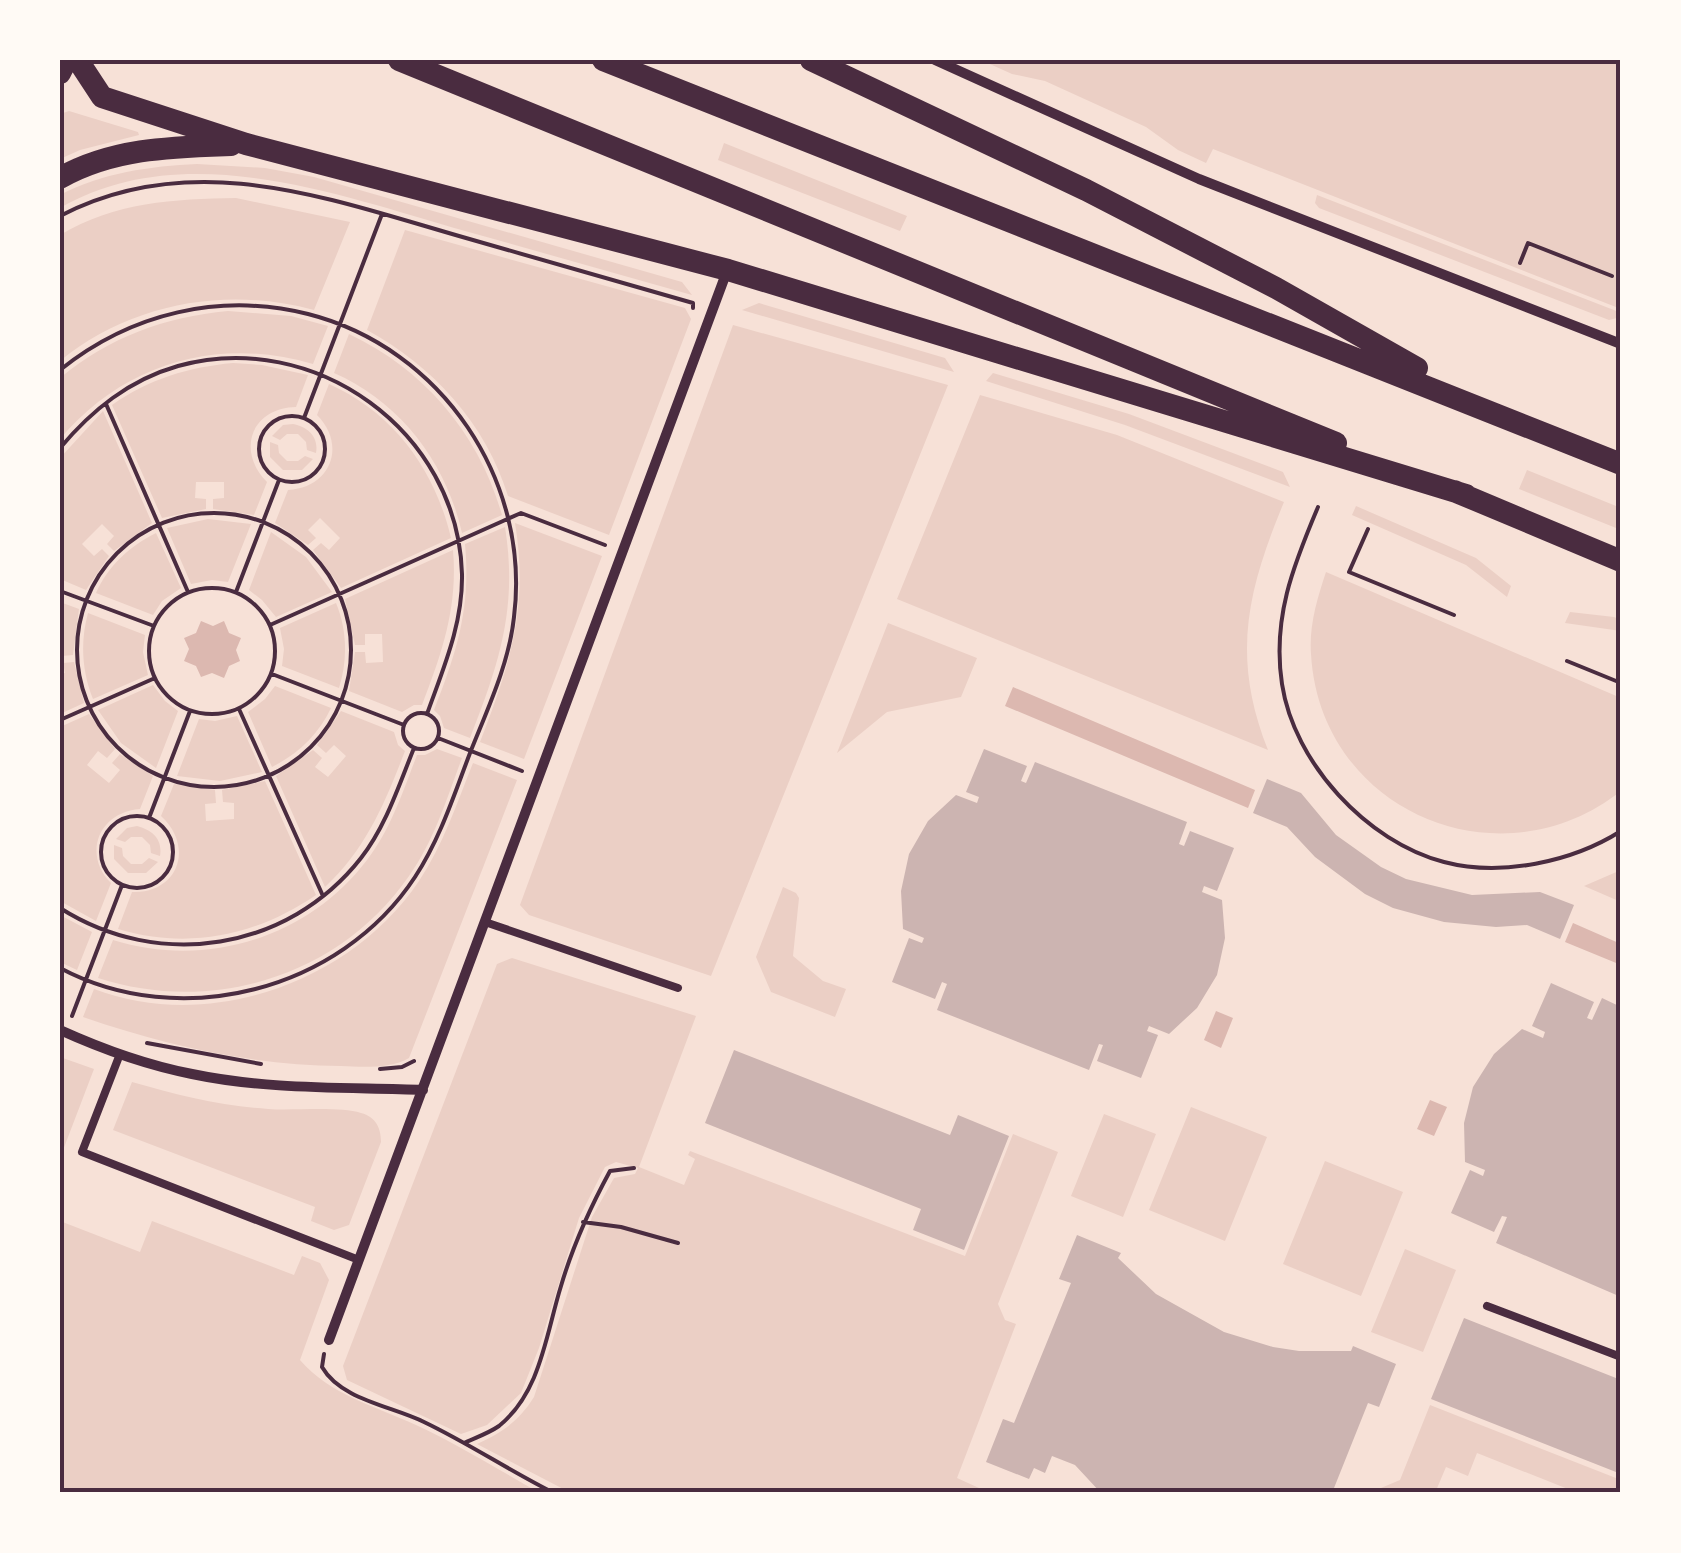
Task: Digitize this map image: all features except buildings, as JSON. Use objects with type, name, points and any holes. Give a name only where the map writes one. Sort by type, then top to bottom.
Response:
[{"type":"main road","points":[[399,60],[1621,561]]},
{"type":"main road","points":[[602,60],[1621,464]]},
{"type":"main road","points":[[810,60],[1086,190],[1276,288],[1494,411]]},
{"type":"main road","points":[[70,64],[102,97],[246,144],[728,270],[1466,496]]},
{"type":"main road","points":[[60,178],[131,153],[164,147],[246,144]]},
{"type":"street","points":[[935,60],[1200,180],[1621,344]]},
{"type":"street","points":[[329,1340],[728,270]]},
{"type":"street","points":[[60,1030],[120,1054],[192,1074],[240,1082],[423,1090]]},
{"type":"lane","points":[[485,922],[678,988]]},
{"type":"lane","points":[[120,1054],[82,1152],[359,1260]]},
{"type":"lane","points":[[1487,1306],[1621,1357]]},
{"type":"path","points":[[60,216],[129,189],[192,181],[257,184],[382,214],[693,303],[693,321]]},
{"type":"path","points":[[304,418],[382,214]]},
{"type":"path","points":[[1520,263],[1528,244],[1612,276]]},
{"type":"path","points":[[60,370],[104,339],[133,325],[196,308],[260,306],[292,310],[340,324],[382,344],[408,363],[454,408],[489,462],[508,518],[515,555],[514,619],[498,682],[444,822],[414,879],[372,927],[319,964],[260,989],[196,999],[132,994],[60,968]]},
{"type":"path","points":[[60,448],[105,403],[149,376],[204,360],[262,359],[321,374],[370,400],[412,440],[442,489],[458,542],[462,574],[456,632],[427,714]]},
{"type":"path","points":[[105,403],[188,592]]},
{"type":"path","points":[[304,418],[320,431],[324,440],[323,461],[318,470],[300,482],[280,480],[263,467],[259,458],[260,437],[274,420],[304,418]]},
{"type":"path","points":[[236,592],[280,480]]},
{"type":"path","points":[[1318,507],[1286,586],[1278,643],[1282,687],[1294,727],[1306,751],[1341,796],[1386,835],[1413,850],[1445,862],[1482,867],[1550,860],[1584,851],[1621,831]]},
{"type":"path","points":[[270,625],[520,513],[609,546]]},
{"type":"path","points":[[208,514],[263,522],[303,546],[319,561],[340,594],[352,644],[341,701],[312,746],[269,775],[243,783],[209,786],[165,777],[126,754],[110,738],[90,706],[77,655],[86,601],[102,570],[117,553],[158,525],[208,514]]},
{"type":"path","points":[[1368,529],[1349,572],[1454,615]]},
{"type":"path","points":[[205,588],[236,592],[260,610],[270,625],[276,652],[272,674],[260,694],[239,709],[220,714],[190,711],[164,693],[155,678],[148,650],[154,626],[165,609],[188,592],[205,588]]},
{"type":"path","points":[[60,591],[154,626]]},
{"type":"path","points":[[1567,661],[1621,683]]},
{"type":"path","points":[[272,674],[404,725]]},
{"type":"path","points":[[60,720],[155,678]]},
{"type":"path","points":[[239,709],[323,896]]},
{"type":"path","points":[[149,818],[190,711]]},
{"type":"path","points":[[427,714],[437,724],[438,738],[428,748],[414,748],[404,738],[404,725],[414,715],[427,714]]},
{"type":"path","points":[[438,738],[524,772]]},
{"type":"path","points":[[60,908],[105,931],[160,945],[218,943],[274,927],[323,896],[354,866],[379,830],[414,748]]},
{"type":"path","points":[[128,817],[149,818],[160,824],[172,843],[170,865],[156,882],[146,887],[122,885],[102,861],[103,839],[109,829],[128,817]]},
{"type":"path","points":[[72,1017],[122,885]]},
{"type":"path","points":[[62,1013],[83,1022]]},
{"type":"path","points":[[144,1042],[271,1066]]},
{"type":"path","points":[[373,1070],[402,1067],[413,1062],[420,1050]]},
{"type":"path","points":[[464,1443],[497,1428],[527,1394],[546,1347],[560,1286],[583,1222],[610,1171],[634,1168]]},
{"type":"path","points":[[583,1222],[621,1227],[678,1243]]},
{"type":"path","points":[[329,1340],[322,1367],[328,1378],[356,1395],[421,1420],[554,1493]]},
{"type":"shaded area","points":[[981,60],[1621,60],[1621,309],[1213,149],[1206,163],[1178,150],[1146,127],[1045,81],[1012,74]]},
{"type":"shaded area","points":[[69,111],[139,135],[60,159],[60,114]]},
{"type":"shaded area","points":[[724,143],[907,216],[900,231],[718,160]]},
{"type":"shaded area","points":[[197,164],[265,168],[314,177],[682,282],[692,295],[366,202],[262,179],[209,174],[158,176],[108,187],[60,208],[60,195],[92,181],[144,169]]},
{"type":"shaded area","points":[[1317,195],[1619,312],[1617,318],[1609,320],[1319,208],[1315,203]]},
{"type":"shaded area","points":[[236,198],[350,222],[314,310],[247,300],[181,305],[117,325],[60,361],[60,235],[102,215],[145,204]]},
{"type":"shaded area","points":[[405,230],[685,308],[691,319],[609,535],[508,496],[486,445],[454,400],[414,361],[367,330]]},
{"type":"shaded area","points":[[759,303],[945,358],[954,372],[742,310]]},
{"type":"shaded area","points":[[228,311],[291,316],[328,326],[313,364],[242,353],[175,362],[113,391],[60,439],[60,378],[98,351],[139,331],[182,318]]},
{"type":"shaded area","points":[[733,325],[948,385],[711,976],[529,915],[520,905]]},
{"type":"shaded area","points":[[349,334],[402,366],[445,408],[479,458],[502,515],[462,533],[445,482],[417,437],[380,400],[334,373]]},
{"type":"shaded area","points":[[233,363],[308,375],[296,407],[268,415],[253,433],[252,457],[267,482],[254,515],[213,509],[213,499],[224,498],[224,482],[196,482],[195,498],[206,499],[206,509],[162,518],[112,405],[170,376]]},
{"type":"shaded area","points":[[993,373],[1129,414],[1283,472],[1290,487],[1125,425],[986,381]]},
{"type":"shaded area","points":[[329,384],[373,411],[408,446],[434,489],[451,538],[341,588],[313,550],[321,543],[329,550],[340,538],[320,518],[308,530],[316,538],[308,545],[275,523],[288,490],[315,482],[330,463],[331,439],[317,415]]},
{"type":"shaded area","points":[[980,395],[1117,435],[1284,502],[1261,565],[1248,624],[1250,685],[1268,750],[897,599]]},
{"type":"shaded area","points":[[103,411],[152,523],[114,551],[107,544],[114,536],[102,524],[82,544],[94,556],[102,549],[109,556],[86,590],[60,579],[60,458]]},
{"type":"shaded area","points":[[293,424],[311,434],[316,453],[307,450],[306,442],[298,434],[287,434],[280,440],[272,436],[283,425]]},
{"type":"shaded area","points":[[270,442],[278,445],[279,453],[287,461],[305,456],[313,459],[302,470],[283,470],[270,457]]},
{"type":"shaded area","points":[[1527,470],[1621,508],[1621,530],[1519,489]]},
{"type":"shaded area","points":[[1356,506],[1476,558],[1511,586],[1507,597],[1466,565],[1352,515]]},
{"type":"shaded area","points":[[208,519],[251,524],[228,582],[191,584],[167,528]]},
{"type":"shaded area","points":[[515,523],[602,556],[524,759],[480,742],[514,635],[520,582]]},
{"type":"shaded area","points":[[505,527],[509,584],[503,635],[470,738],[444,728],[434,710],[464,609],[465,544]]},
{"type":"shaded area","points":[[271,532],[306,557],[332,592],[276,617],[249,590]]},
{"type":"shaded area","points":[[156,533],[181,588],[162,601],[153,615],[96,593],[121,558]]},
{"type":"shaded area","points":[[453,550],[453,591],[447,629],[422,705],[402,712],[349,691],[355,652],[365,652],[366,663],[383,662],[382,634],[365,634],[365,645],[355,645],[345,599]]},
{"type":"shaded area","points":[[1326,572],[1621,698],[1621,791],[1573,819],[1522,832],[1472,831],[1424,817],[1381,792],[1346,755],[1322,709],[1311,644],[1314,613]]},
{"type":"shaded area","points":[[60,602],[79,609],[73,655],[62,656]]},
{"type":"shaded area","points":[[336,603],[345,645],[339,688],[282,666],[280,628]]},
{"type":"shaded area","points":[[1570,612],[1614,617],[1621,620],[1621,631],[1565,623]]},
{"type":"shaded area","points":[[88,613],[145,635],[143,652],[148,675],[93,699],[83,657]]},
{"type":"shaded area","points":[[201,621],[213,626],[224,621],[229,633],[241,638],[236,650],[240,661],[229,666],[224,678],[212,673],[201,677],[196,666],[184,661],[189,649],[184,638],[196,633]]},
{"type":"shaded area","points":[[888,623],[977,658],[961,697],[887,712],[837,753]]},
{"type":"shaded area","points":[[74,662],[84,703],[60,714],[60,674],[65,673],[63,663]]},
{"type":"shaded area","points":[[153,685],[178,711],[156,768],[121,743],[98,710]]},
{"type":"shaded area","points":[[275,686],[331,708],[307,742],[272,767],[248,712]]},
{"type":"shaded area","points":[[1013,687],[1255,790],[1248,808],[1005,706]]},
{"type":"shaded area","points":[[341,711],[394,732],[398,745],[405,751],[363,841],[325,887],[276,776],[313,750],[322,758],[315,767],[328,777],[346,756],[334,745],[326,753],[317,745]]},
{"type":"shaded area","points":[[89,714],[115,749],[107,758],[98,751],[87,765],[109,783],[120,770],[112,763],[120,754],[153,776],[140,809],[114,818],[99,836],[98,860],[111,883],[96,921],[60,901],[60,727]]},
{"type":"shaded area","points":[[237,716],[262,772],[220,781],[177,776],[199,719],[215,721]]},
{"type":"shaded area","points":[[437,749],[462,758],[433,834],[418,863],[381,911],[347,939],[311,962],[271,978],[229,988],[185,992],[98,978],[113,940],[184,951],[219,948],[253,940],[316,909],[343,887],[383,836],[417,755]]},
{"type":"shaded area","points":[[473,763],[517,780],[409,1058],[367,1067],[242,1058],[146,1037],[83,1017],[94,989],[138,1001],[184,1005],[230,1001],[317,971],[356,947],[390,916],[428,867]]},
{"type":"shaded area","points":[[265,781],[316,895],[270,921],[221,935],[170,938],[118,929],[132,892],[161,885],[177,866],[177,841],[161,816],[174,784],[215,790],[216,803],[205,804],[206,821],[234,819],[234,803],[223,802],[222,790]]},
{"type":"shaded area","points":[[137,826],[155,836],[160,856],[151,853],[150,845],[142,837],[131,837],[125,842],[116,839],[127,828]]},
{"type":"shaded area","points":[[114,845],[122,848],[123,856],[131,864],[142,864],[149,858],[158,862],[146,873],[128,873],[114,859]]},
{"type":"shaded area","points":[[1621,870],[1621,902],[1584,886]]},
{"type":"shaded area","points":[[783,887],[799,898],[793,956],[823,981],[846,989],[835,1017],[771,992],[756,957]]},
{"type":"shaded area","points":[[60,915],[92,932],[77,970],[60,962]]},
{"type":"shaded area","points":[[1573,923],[1621,944],[1621,965],[1565,942]]},
{"type":"shaded area","points":[[512,958],[696,1016],[639,1167],[684,1185],[695,1159],[688,1155],[690,1151],[965,1256],[1013,1134],[1058,1152],[998,1304],[1005,1320],[1016,1324],[957,1478],[990,1493],[571,1493],[477,1444],[510,1425],[534,1397],[592,1217],[614,1178],[635,1174],[638,1168],[616,1162],[605,1167],[579,1218],[521,1393],[487,1425],[461,1434],[347,1380],[343,1366],[497,964]]},
{"type":"shaded area","points":[[1216,1011],[1233,1018],[1221,1048],[1204,1040]]},
{"type":"shaded area","points":[[60,1057],[94,1069],[60,1158]]},
{"type":"shaded area","points":[[132,1082],[233,1105],[341,1110],[370,1117],[379,1128],[381,1142],[349,1225],[334,1230],[311,1221],[315,1207],[113,1130]]},
{"type":"shaded area","points":[[1430,1100],[1447,1107],[1434,1136],[1417,1129]]},
{"type":"shaded area","points":[[1191,1107],[1267,1137],[1225,1241],[1149,1210]]},
{"type":"shaded area","points":[[1104,1114],[1156,1134],[1123,1217],[1071,1196]]},
{"type":"shaded area","points":[[1325,1161],[1403,1192],[1361,1296],[1283,1264]]},
{"type":"shaded area","points":[[60,1221],[140,1252],[152,1221],[294,1275],[302,1256],[320,1263],[329,1280],[300,1360],[339,1391],[432,1433],[540,1493],[60,1493]]},
{"type":"shaded area","points":[[1405,1249],[1456,1270],[1423,1352],[1371,1332]]},
{"type":"shaded area","points":[[1430,1405],[1621,1480],[1621,1493],[1578,1493],[1477,1453],[1468,1476],[1446,1467],[1435,1493],[1369,1493],[1400,1480]]}]
